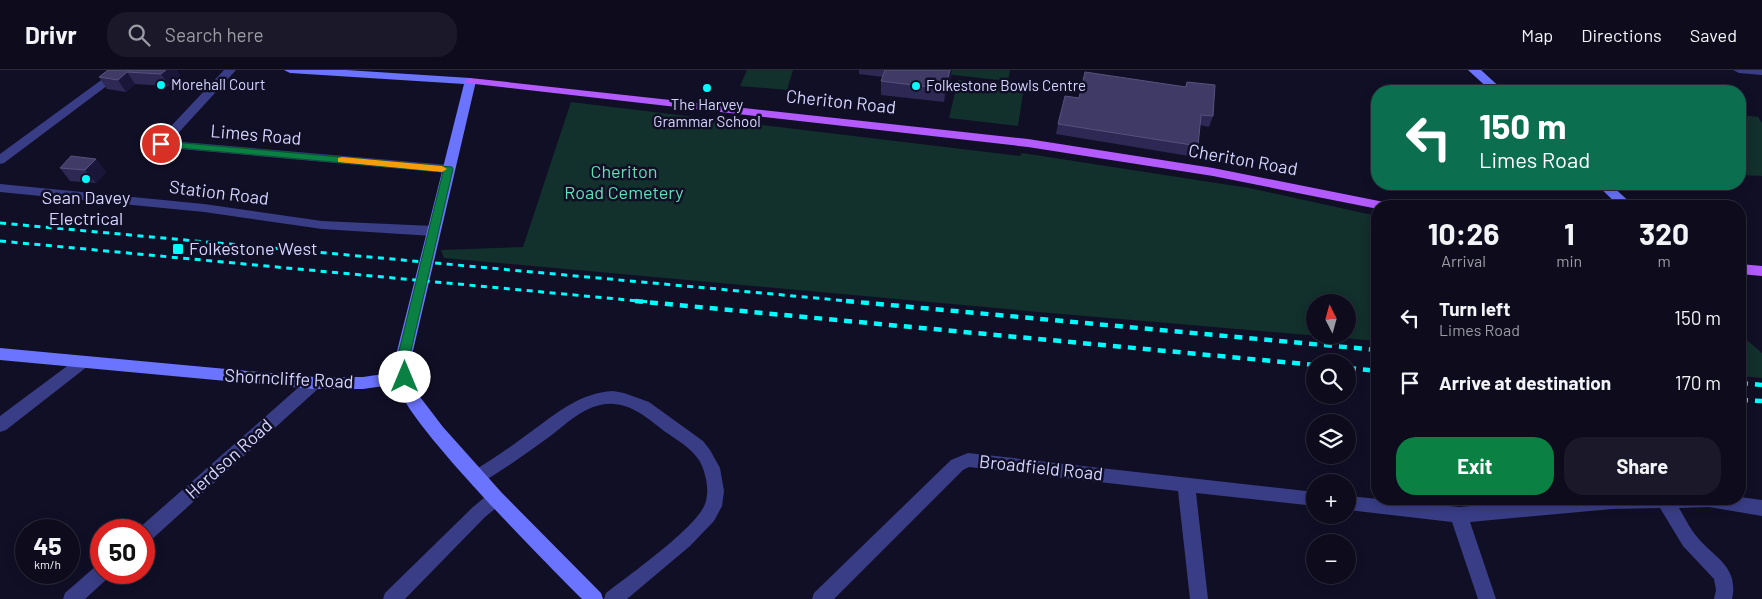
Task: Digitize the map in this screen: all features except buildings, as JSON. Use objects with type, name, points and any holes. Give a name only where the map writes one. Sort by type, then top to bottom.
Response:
[{"type":"main road","name":"Cheriton Road","points":[[290,70],[469,75],[1028,143],[1212,172],[1371,203]]},
{"type":"main road","points":[[1474,70],[1491,85]]},
{"type":"main road","points":[[490,72],[469,75],[404,355],[406,390],[436,432],[496,498],[594,599]]},
{"type":"main road","points":[[1609,190],[1621,200]]},
{"type":"main road","points":[[1746,270],[1762,271]]},
{"type":"main road","name":"Shorncliffe Road","points":[[0,354],[314,383],[363,383],[405,377]]},
{"type":"street","points":[[0,160],[122,70]]},
{"type":"street","name":"Limes Road","points":[[161,144],[230,70]]},
{"type":"street","points":[[1739,70],[1762,72]]},
{"type":"street","points":[[147,143],[161,144]]},
{"type":"street","name":"Limes Road","points":[[161,144],[448,169]]},
{"type":"street","name":"Station Road","points":[[0,188],[204,208],[322,225],[433,231]]},
{"type":"street","points":[[0,425],[82,362]]},
{"type":"street","name":"Herdson Road","points":[[155,525],[314,383]]},
{"type":"street","points":[[477,477],[503,462],[576,408],[591,401],[605,398],[620,398],[646,407],[700,448],[708,460],[714,478],[715,496],[713,508],[697,529],[613,599]]},
{"type":"street","name":"Broadfield Road","points":[[821,599],[956,465],[968,460],[1306,498]]},
{"type":"street","points":[[1186,483],[1199,599]]},
{"type":"street","points":[[392,599],[479,512],[496,498]]},
{"type":"street","points":[[1356,504],[1459,514],[1574,505]]},
{"type":"street","points":[[1668,505],[1693,546],[1712,561],[1720,572],[1725,583],[1723,599]]},
{"type":"street","points":[[1742,505],[1762,508]]},
{"type":"street","points":[[1459,514],[1486,599]]},
{"type":"street","points":[[72,599],[90,583]]},
{"type":"green space","points":[[747,70],[793,70],[787,90],[740,86]]},
{"type":"green space","points":[[945,70],[1010,70],[1008,81],[944,74]]},
{"type":"green space","points":[[958,80],[1024,87],[1018,126],[949,118]]},
{"type":"green space","name":"Cheriton Road Cemetery","points":[[571,102],[1020,156],[1022,153],[1249,188],[1371,215],[1371,340],[1356,339],[1356,294],[1306,294],[1306,335],[444,258],[441,250],[523,247]]},
{"type":"green space","points":[[1746,116],[1758,117],[1762,123],[1762,176],[1746,175]]},
{"type":"green space","points":[[1746,341],[1762,353],[1762,378],[1746,377]]},
{"type":"railway","points":[[0,223],[859,302]]},
{"type":"railway","points":[[0,241],[649,302]]},
{"type":"railway","points":[[635,301],[1306,364]]},
{"type":"railway","points":[[846,301],[1371,349]]},
{"type":"railway","points":[[1356,369],[1371,370]]},
{"type":"railway","points":[[1746,384],[1762,385]]},
{"type":"railway","points":[[1746,400],[1762,401]]},
{"type":"slow traffic","points":[[342,160],[442,169]]},
{"type":"place","name":"Morehall Court","points":[[161,85]]},
{"type":"place","name":"Folkestone Bowls Centre","points":[[916,86]]},
{"type":"place","name":"The Harvey Grammar School","points":[[707,88]]},
{"type":"place","name":"Sean Davey Electrical","points":[[86,179]]},
{"type":"place","name":"Folkestone West","points":[[178,249]]},
{"type":"route","points":[[161,144],[448,169],[404,355],[405,377]]}]
